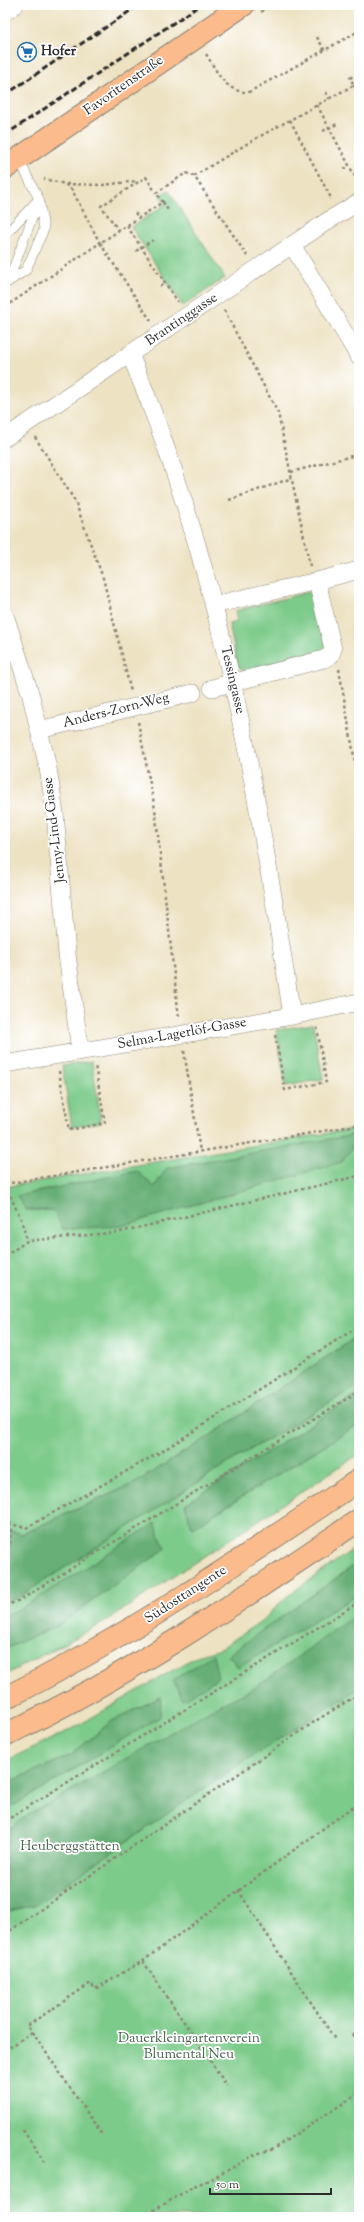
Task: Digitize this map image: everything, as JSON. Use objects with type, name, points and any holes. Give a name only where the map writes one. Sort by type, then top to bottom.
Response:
[{"type":"main road","name":"Favoritenstraße","points":[[12,163],[243,5]]},
{"type":"main road","name":"Südosttangente","points":[[5,1698],[97,1650],[155,1616],[359,1480]]},
{"type":"main road","points":[[5,1735],[60,1708],[174,1643],[359,1520]]},
{"type":"street","points":[[5,12],[15,5]]},
{"type":"street","name":"Brantinggasse","points":[[5,438],[329,220],[359,202]]},
{"type":"street","points":[[292,245],[359,357]]},
{"type":"street","name":"Tessingasse","points":[[130,354],[177,475],[197,539],[234,682],[268,857],[292,1016]]},
{"type":"street","points":[[214,605],[359,570]]},
{"type":"street","points":[[212,688],[324,659],[331,655],[332,643],[317,581]]},
{"type":"street","name":"Jenny-Lind-Gasse","points":[[5,614],[22,665],[39,730],[55,813],[67,954],[86,1050]]},
{"type":"street","name":"Anders-Zorn-Weg","points":[[39,730],[193,693]]},
{"type":"street","name":"Selma-Lagerlöf-Gasse","points":[[5,1064],[272,1018],[292,1016],[359,1002]]},
{"type":"lane","points":[[7,283],[26,270],[44,229],[39,199],[12,163]]},
{"type":"lane","points":[[5,235],[39,199]]},
{"type":"lane","points":[[7,283],[39,199]]},
{"type":"path","points":[[203,50],[228,87],[240,92],[249,92],[359,31]]},
{"type":"path","points":[[317,38],[325,51]]},
{"type":"path","points":[[359,73],[350,78],[359,94]]},
{"type":"path","points":[[194,176],[290,120],[354,85]]},
{"type":"path","points":[[326,92],[329,99]]},
{"type":"path","points":[[317,106],[359,182]]},
{"type":"path","points":[[290,120],[331,198],[322,204],[329,220]]},
{"type":"path","points":[[324,131],[339,123]]},
{"type":"path","points":[[344,169],[349,166]]},
{"type":"path","points":[[156,193],[186,173],[194,176],[256,270]]},
{"type":"path","points":[[42,176],[45,180],[66,184],[103,185],[139,181]]},
{"type":"path","points":[[118,231],[101,206],[146,176],[169,212]]},
{"type":"path","points":[[66,184],[72,190],[100,243],[160,334]]},
{"type":"path","points":[[5,306],[163,202]]},
{"type":"path","points":[[135,213],[139,218]]},
{"type":"path","points":[[127,226],[175,296],[186,316]]},
{"type":"path","points":[[136,250],[153,240]]},
{"type":"path","points":[[160,286],[165,283]]},
{"type":"path","points":[[217,296],[278,413],[311,571],[317,581]]},
{"type":"path","points":[[27,423],[75,501],[103,578],[135,707],[156,817],[181,1034],[200,1151]]},
{"type":"path","points":[[291,472],[356,455]]},
{"type":"path","points":[[229,500],[292,478]]},
{"type":"path","points":[[331,655],[338,665],[359,785]]},
{"type":"path","points":[[272,1018],[284,1090],[326,1082],[314,1012]]},
{"type":"path","points":[[56,1055],[69,1130],[105,1123],[86,1050]]},
{"type":"path","points":[[27,1241],[21,1219],[5,1185],[359,1125]]},
{"type":"path","points":[[5,1256],[27,1241],[120,1232],[359,1176]]},
{"type":"path","points":[[5,1518],[11,1524],[26,1528],[158,1454],[359,1326]]},
{"type":"path","points":[[5,1606],[20,1600],[102,1551],[359,1391]]},
{"type":"path","points":[[5,1548],[10,1543],[11,1524]]},
{"type":"path","points":[[5,1821],[359,1602]]},
{"type":"path","points":[[5,1934],[310,1724],[359,1694]]},
{"type":"path","points":[[103,2136],[27,2026],[92,1983],[95,1989],[143,1960],[359,1802]]},
{"type":"path","points":[[351,1808],[359,1821]]},
{"type":"path","points":[[238,1890],[336,2041]]},
{"type":"path","points":[[143,1960],[227,2086]]},
{"type":"path","points":[[5,2051],[32,2032]]},
{"type":"path","points":[[353,2034],[359,2043]]},
{"type":"path","points":[[144,2217],[194,2186],[216,2177],[256,2154],[273,2149],[359,2093]]},
{"type":"path","points":[[23,2130],[44,2162]]},
{"type":"green space","points":[[168,190],[225,278],[183,306],[131,227],[166,204],[160,195]]},
{"type":"green space","points":[[309,592],[314,597],[326,645],[323,653],[245,672],[238,666],[229,624],[237,622],[235,611]]},
{"type":"green space","points":[[313,1024],[323,1079],[286,1086],[276,1030]]},
{"type":"green space","points":[[92,1061],[101,1122],[72,1127],[62,1066]]},
{"type":"green space","points":[[359,1128],[359,1134],[154,1187],[137,1171],[18,1196],[26,1210],[53,1210],[342,1162],[359,1138],[359,1335],[205,1439],[135,1483],[21,1534],[5,1529],[5,1187]]},
{"type":"green space","points":[[359,1134],[359,1138],[342,1162],[121,1226],[63,1229],[53,1210],[26,1210],[17,1196],[137,1171],[154,1187],[167,1168]]},
{"type":"green space","points":[[359,1335],[359,1385],[233,1460],[19,1597],[5,1602],[5,1529],[22,1534],[135,1483],[205,1439]]},
{"type":"green space","points":[[359,1385],[359,1394],[185,1504],[192,1528],[359,1424],[359,1454],[103,1623],[5,1675],[5,1649],[57,1626],[30,1603],[5,1616],[5,1602],[19,1597],[233,1460]]},
{"type":"green space","points":[[359,1394],[359,1424],[192,1528],[185,1504]]},
{"type":"green space","points":[[155,1523],[165,1549],[57,1626],[5,1649],[5,1616],[30,1603]]},
{"type":"green space","name":"Dauerkleingartenverein Blumental Neu","points":[[359,1545],[359,1562],[228,1655],[238,1667],[359,1594],[359,2217],[5,2217],[5,1811],[161,1697],[112,1721],[71,1755],[5,1784],[5,1761],[72,1729],[197,1656],[220,1649],[264,1619],[286,1597]]},
{"type":"green space","points":[[359,1562],[359,1594],[238,1667],[228,1655]]},
{"type":"green space","name":"Heuberggstätten","points":[[359,1612],[359,1688],[243,1762],[35,1905],[5,1912],[5,1832],[25,1817],[215,1707],[255,1688]]},
{"type":"green space","points":[[213,1654],[218,1678],[183,1700],[173,1680]]},
{"type":"green space","points":[[161,1697],[160,1717],[5,1811],[5,1784],[71,1755],[112,1721]]},
{"type":"railway","points":[[5,95],[139,5]]},
{"type":"railway","points":[[5,135],[199,6]]},
{"type":"place","name":"Hofer","points":[[27,52]]}]
